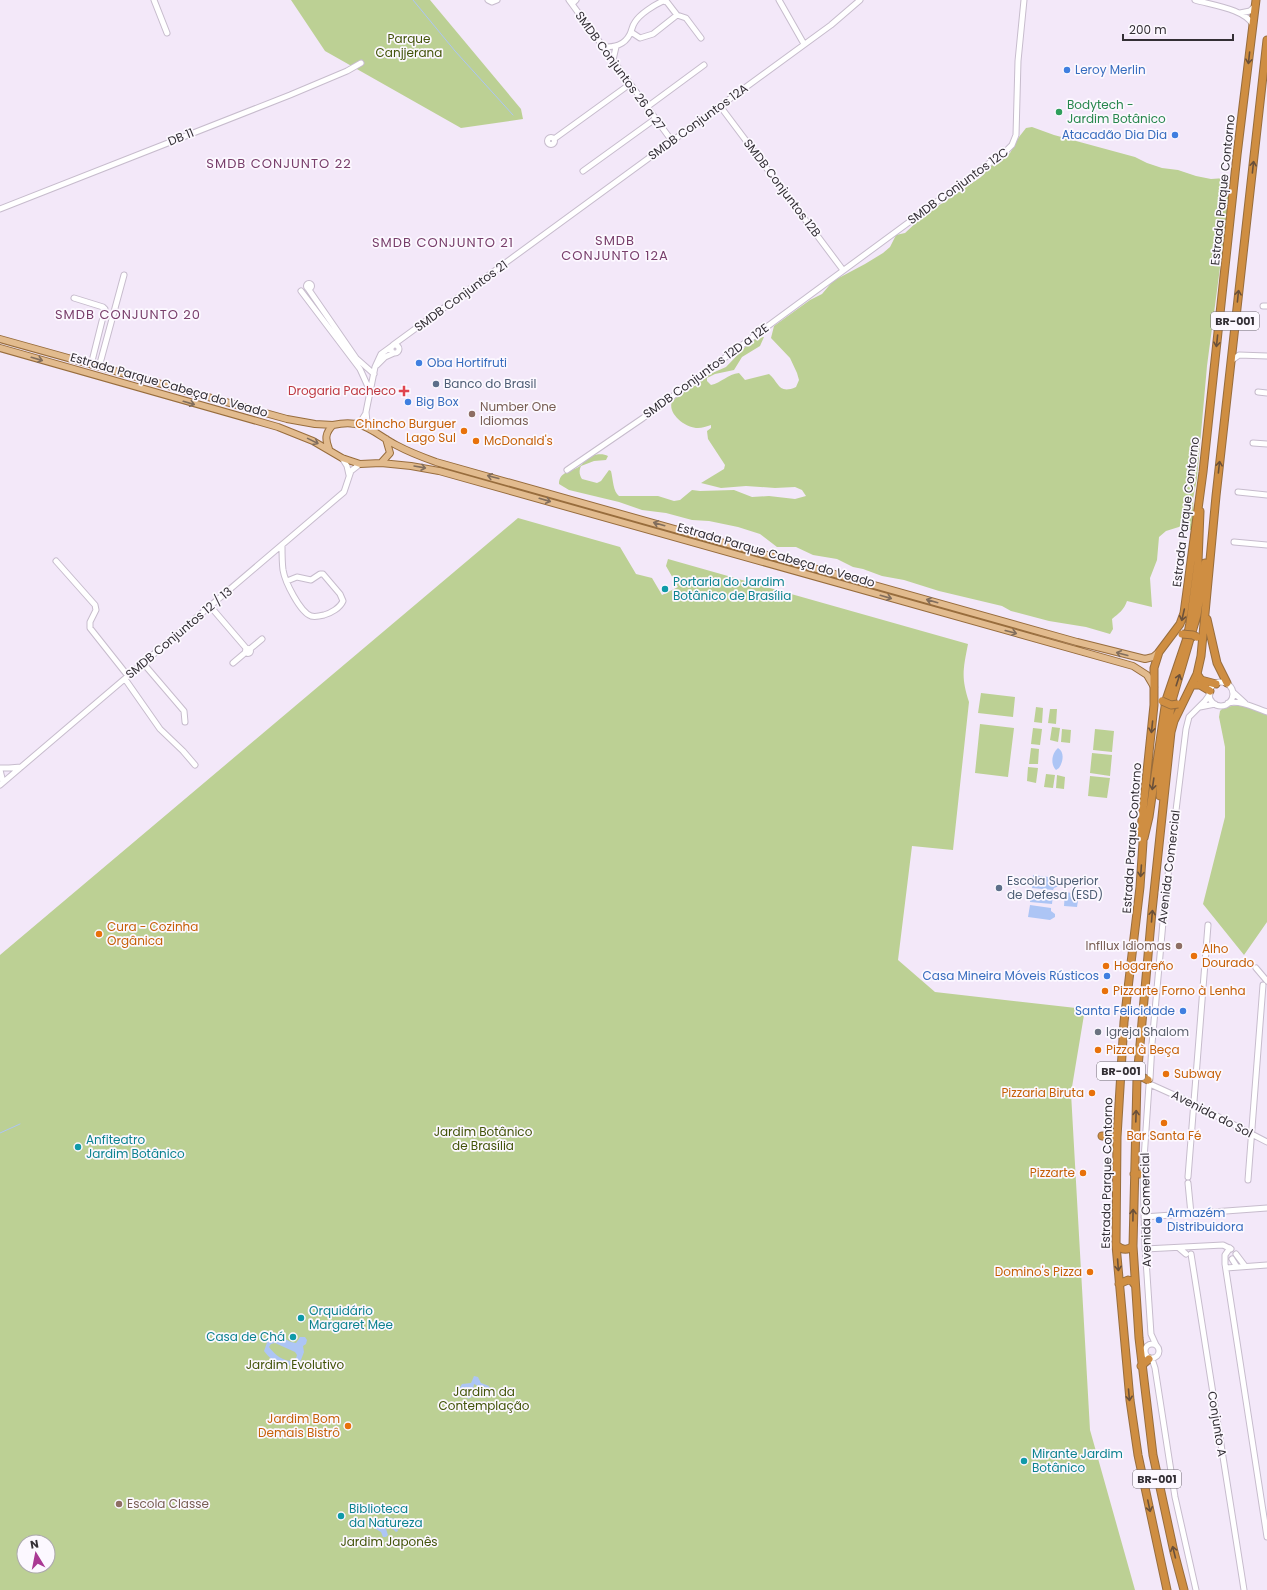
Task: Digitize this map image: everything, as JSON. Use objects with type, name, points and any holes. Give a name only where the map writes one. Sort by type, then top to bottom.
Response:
[{"type":"highway","name":"Estrada Parque Contorno","points":[[1167,1590],[1138,1454],[1130,1400],[1116,1245],[1117,1137],[1124,1022],[1140,887],[1143,842],[1141,830],[1153,720],[1154,668],[1159,652],[1180,624],[1184,613],[1200,488],[1256,3]]},
{"type":"highway","name":"Estrada Parque Contorno","points":[[1184,1590],[1155,1468],[1141,1366],[1133,1246],[1136,1084],[1171,732],[1174,721],[1197,674],[1202,656],[1217,484],[1267,40]]},
{"type":"highway","points":[[1161,830],[1160,801],[1163,749],[1173,697],[1197,615],[1217,484]]},
{"type":"highway","points":[[1143,842],[1149,817],[1166,700],[1189,629],[1198,562],[1200,488]]},
{"type":"highway","points":[[1206,603],[1208,627],[1217,663],[1227,683]]},
{"type":"highway","points":[[1171,637],[1182,634],[1194,635],[1202,644]]},
{"type":"highway","points":[[1197,674],[1201,680],[1216,684]]},
{"type":"highway","points":[[1192,685],[1200,685],[1210,693]]},
{"type":"highway","points":[[1154,688],[1162,701],[1171,705],[1178,704],[1187,697]]},
{"type":"highway","points":[[1137,1070],[1140,1076],[1150,1082]]},
{"type":"highway","points":[[1136,1084],[1140,1082],[1150,1082]]},
{"type":"highway","points":[[1102,1136],[1117,1137]]},
{"type":"highway","points":[[1134,1174],[1143,1174]]},
{"type":"highway","points":[[1116,1245],[1119,1248],[1126,1250],[1133,1246]]},
{"type":"highway","points":[[1119,1284],[1128,1280],[1132,1281],[1135,1285]]},
{"type":"highway","points":[[1139,1338],[1151,1344]]},
{"type":"highway","points":[[1141,1366],[1152,1359]]},
{"type":"highway","points":[[1138,1454],[1144,1458],[1148,1458],[1153,1455]]},
{"type":"highway","points":[[1142,1472],[1148,1466],[1155,1468]]},
{"type":"main road","name":"Estrada Parque Cabeça do Veado","points":[[0,339],[287,420],[333,425]]},
{"type":"main road","name":"Estrada Parque Cabeça do Veado","points":[[0,348],[278,427],[329,449]]},
{"type":"main road","points":[[354,424],[365,426],[386,439],[390,453],[381,463],[360,464],[342,458],[329,449],[326,439],[326,434],[333,425],[354,424]]},
{"type":"main road","name":"Estrada Parque Cabeça do Veado","points":[[386,439],[408,451],[436,462],[947,606],[1136,658],[1145,659],[1153,657],[1159,652]]},
{"type":"main road","name":"Estrada Parque Cabeça do Veado","points":[[381,463],[411,466],[446,473],[1133,666],[1147,675],[1154,688]]},
{"type":"main road","points":[[945,614],[947,606]]},
{"type":"main road","points":[[953,616],[955,608]]},
{"type":"street","points":[[154,0],[167,33]]},
{"type":"street","points":[[488,0],[492,2],[497,0]]},
{"type":"street","points":[[570,2],[576,0]]},
{"type":"street","points":[[779,0],[804,44]]},
{"type":"street","name":"SMDB Conjuntos 12A","points":[[535,242],[831,25],[860,0]]},
{"type":"street","name":"SMDB Conjuntos 12C","points":[[843,270],[991,163],[1012,145],[1016,135],[1018,60],[1024,0]]},
{"type":"street","points":[[1195,0],[1240,13],[1249,18],[1253,25]]},
{"type":"street","name":"SMDB Conjuntos 26 a 27","points":[[570,2],[672,141]]},
{"type":"street","points":[[603,47],[616,47],[627,39],[631,32],[632,26],[637,19],[661,2],[667,2],[677,15],[686,18],[701,38]]},
{"type":"street","points":[[1240,13],[1250,11],[1256,3]]},
{"type":"street","points":[[631,32],[640,38],[648,37],[677,15]]},
{"type":"street","points":[[613,60],[616,47]]},
{"type":"street","name":"DB 11","points":[[0,209],[290,95],[361,64]]},
{"type":"street","points":[[647,107],[704,65]]},
{"type":"street","points":[[554,140],[630,84]]},
{"type":"street","name":"SMDB Conjuntos 12B","points":[[720,106],[843,270]]},
{"type":"street","points":[[583,171],[655,119]]},
{"type":"street","name":"SMDB Conjuntos 21","points":[[375,367],[381,354],[395,346],[407,335],[535,242]]},
{"type":"street","name":"SMDB Conjuntos 12D a 12E","points":[[567,470],[643,418],[843,270]]},
{"type":"street","points":[[99,367],[124,275]]},
{"type":"street","points":[[309,286],[311,293],[356,358],[374,374]]},
{"type":"street","points":[[301,291],[360,369],[370,391]]},
{"type":"street","points":[[74,298],[103,307],[105,309],[91,365]]},
{"type":"street","points":[[373,430],[367,422],[366,412],[375,367],[381,360],[394,352],[391,350],[395,346]]},
{"type":"street","points":[[1232,350],[1239,356]]},
{"type":"street","points":[[1231,361],[1239,356],[1267,356]]},
{"type":"street","points":[[1258,392],[1267,393]]},
{"type":"street","points":[[354,424],[361,421],[366,412]]},
{"type":"street","points":[[1253,443],[1267,444]]},
{"type":"street","points":[[342,458],[347,466],[349,476]]},
{"type":"street","name":"SMDB Conjuntos 12 / 13","points":[[2,783],[344,492],[349,476],[354,467],[360,464]]},
{"type":"street","points":[[1238,492],[1267,494]]},
{"type":"street","points":[[1234,542],[1267,545]]},
{"type":"street","points":[[282,545],[283,570],[287,581],[300,606],[311,616],[322,616],[340,606],[343,601],[340,594],[323,574],[320,574],[311,580],[297,578],[287,581]]},
{"type":"street","points":[[56,561],[96,607],[89,624],[90,628],[160,729],[184,751],[195,765]]},
{"type":"street","points":[[210,606],[247,650]]},
{"type":"street","points":[[233,663],[262,639]]},
{"type":"street","points":[[143,663],[184,711],[185,722]]},
{"type":"street","points":[[1216,704],[1211,700],[1210,693],[1216,684],[1220,682],[1227,683],[1232,688],[1233,692],[1247,704]]},
{"type":"street","points":[[1228,704],[1232,699],[1233,692]]},
{"type":"street","name":"Avenida Comercial","points":[[1196,1590],[1175,1498],[1154,1368],[1152,1359],[1145,1351],[1151,1344],[1151,1334],[1145,1249],[1143,1174],[1158,971],[1171,846],[1186,729],[1190,717],[1205,701],[1210,693]]},
{"type":"street","points":[[1199,707],[1216,704],[1224,705],[1233,702],[1247,704],[1267,712]]},
{"type":"street","points":[[2,783],[0,769],[22,766]]},
{"type":"street","points":[[1191,1214],[1188,1180],[1208,925]]},
{"type":"street","points":[[1248,1180],[1265,983],[1256,968]]},
{"type":"street","name":"Avenida do Sol","points":[[1150,1082],[1157,1087],[1194,1104],[1267,1142]]},
{"type":"street","points":[[1144,1217],[1267,1208]]},
{"type":"street","points":[[1145,1249],[1179,1248],[1190,1253],[1219,1245],[1230,1253],[1237,1267]]},
{"type":"street","points":[[1179,1248],[1190,1253]]},
{"type":"street","name":"Conjunto A","points":[[1190,1253],[1244,1590]]},
{"type":"street","points":[[1230,1253],[1226,1268],[1267,1537]]},
{"type":"street","points":[[1236,1254],[1246,1266]]},
{"type":"street","points":[[1226,1268],[1267,1265]]},
{"type":"street","name":"Avenida Comercial","points":[[1151,1344],[1158,1352],[1152,1359]]},
{"type":"green space","name":"Parque Canjjerana","points":[[291,0],[430,0],[521,109],[523,119],[461,128],[325,51]]},
{"type":"green space","points":[[1032,127],[1054,135],[1135,157],[1162,168],[1178,170],[1211,179],[1225,178],[1228,182],[1228,207],[1207,366],[1197,478],[1193,499],[1193,530],[1189,530],[1182,526],[1166,531],[1159,537],[1157,560],[1150,578],[1152,607],[1127,601],[1123,609],[1112,619],[1113,629],[1110,634],[1086,627],[1049,621],[1011,611],[1002,606],[939,591],[904,580],[882,576],[853,567],[837,559],[813,555],[796,547],[777,547],[760,534],[738,527],[709,521],[692,520],[666,513],[642,510],[619,502],[569,490],[559,484],[561,477],[566,472],[577,468],[589,457],[602,454],[608,456],[606,460],[594,461],[581,466],[580,476],[582,479],[597,483],[601,481],[609,470],[611,471],[614,488],[619,496],[658,496],[674,501],[680,500],[692,490],[734,490],[752,497],[769,496],[795,499],[806,496],[802,490],[795,487],[775,488],[746,486],[721,488],[701,483],[724,469],[725,465],[708,439],[707,431],[711,428],[711,425],[698,428],[688,426],[683,423],[672,411],[672,401],[701,378],[726,367],[752,340],[764,337],[760,346],[742,357],[734,370],[715,374],[707,378],[707,381],[711,385],[739,373],[745,380],[769,374],[782,389],[796,387],[799,380],[790,358],[771,338],[774,326],[810,300],[822,294],[833,281],[883,253],[890,247],[896,235],[905,233],[920,219],[981,177],[991,166],[1010,153],[1026,128]]},
{"type":"green space","name":"Jardim Botânico de Brasília","points":[[518,518],[620,547],[636,574],[652,578],[662,595],[678,587],[666,566],[668,559],[968,644],[964,680],[969,702],[953,850],[912,846],[898,960],[935,992],[1085,1009],[1071,1093],[1090,1430],[1135,1590],[0,1590],[0,955]]},
{"type":"green space","points":[[981,693],[1015,697],[1013,717],[978,713]]},
{"type":"green space","points":[[1240,705],[1247,706],[1267,714],[1267,922],[1244,955],[1203,904],[1225,817],[1225,747],[1219,717],[1220,711],[1224,707]]},
{"type":"green space","points":[[1036,707],[1043,708],[1042,723],[1034,722]]},
{"type":"green space","points":[[1050,709],[1057,709],[1056,724],[1048,723]]},
{"type":"green space","points":[[980,724],[1014,728],[1008,777],[975,773]]},
{"type":"green space","points":[[1052,727],[1060,728],[1058,742],[1050,740]]},
{"type":"green space","points":[[1033,728],[1042,729],[1040,745],[1031,744]]},
{"type":"green space","points":[[1062,729],[1071,730],[1070,743],[1061,742]]},
{"type":"green space","points":[[1095,729],[1114,731],[1112,752],[1093,750]]},
{"type":"green space","points":[[1031,748],[1039,749],[1038,764],[1029,764]]},
{"type":"green space","points":[[1092,753],[1112,755],[1110,776],[1090,773]]},
{"type":"green space","points":[[1028,767],[1038,768],[1036,783],[1027,781]]},
{"type":"green space","points":[[1046,774],[1055,775],[1053,788],[1044,787]]},
{"type":"green space","points":[[1057,775],[1065,777],[1064,789],[1056,788]]},
{"type":"green space","points":[[1090,776],[1110,778],[1107,798],[1088,796]]},
{"type":"water","points":[[1058,748],[1062,752],[1063,757],[1059,768],[1056,770],[1052,759]]},
{"type":"water","points":[[1033,875],[1056,878],[1059,881],[1059,886],[1053,890],[1032,888]]},
{"type":"water","points":[[1031,891],[1053,894],[1052,904],[1030,902]]},
{"type":"water","points":[[1065,892],[1079,894],[1077,907],[1064,906]]},
{"type":"water","points":[[1030,905],[1051,908],[1051,911],[1055,914],[1055,917],[1050,920],[1028,917]]},
{"type":"water","points":[[280,1336],[296,1343],[300,1337],[305,1337],[307,1340],[306,1344],[303,1346],[304,1352],[299,1365],[279,1364],[271,1359],[264,1351],[269,1337]],"holes":[[[275,1343],[295,1352],[297,1355],[295,1361],[291,1361],[277,1356],[269,1347],[271,1344]]]},
{"type":"water","points":[[474,1376],[478,1377],[481,1383],[489,1386],[490,1389],[488,1390],[482,1386],[480,1388],[483,1395],[479,1396],[478,1386],[474,1384],[472,1397],[468,1399],[467,1396],[469,1388],[466,1387],[461,1392],[459,1389],[462,1384],[471,1383]]},
{"type":"water","points":[[387,1517],[395,1519],[392,1522],[398,1531],[396,1532],[390,1526],[387,1526],[386,1529],[388,1535],[383,1537],[381,1532],[374,1528],[375,1525],[380,1523],[383,1525],[389,1524],[388,1521],[384,1520]]},
{"type":"waterway","points":[[413,0],[455,51],[513,115]]},
{"type":"waterway","points":[[0,1133],[20,1124]]},
{"type":"place","name":"Leroy Merlin","points":[[1067,70]]},
{"type":"place","name":"Bodytech - Jardim Botânico","points":[[1059,112]]},
{"type":"place","name":"Atacadão Dia Dia","points":[[1175,135]]},
{"type":"place","name":"Oba Hortifruti","points":[[419,363]]},
{"type":"place","name":"Banco do Brasil","points":[[436,384]]},
{"type":"place","name":"Drogaria Pacheco","points":[[404,391]]},
{"type":"place","name":"Big Box","points":[[408,402]]},
{"type":"place","name":"Number One Idiomas","points":[[472,414]]},
{"type":"place","name":"Chincho Burguer Lago Sul","points":[[464,431]]},
{"type":"place","name":"McDonald's","points":[[476,441]]},
{"type":"place","name":"Portaria do Jardim Botânico de Brasília","points":[[665,589]]},
{"type":"place","name":"Escola Superior de Defesa (ESD)","points":[[999,888]]},
{"type":"place","name":"Cura - Cozinha Orgânica","points":[[99,934]]},
{"type":"place","name":"Infllux Idiomas","points":[[1179,946]]},
{"type":"place","name":"Alho Dourado","points":[[1194,956]]},
{"type":"place","name":"Hogareño","points":[[1106,966]]},
{"type":"place","name":"Casa Mineira Móveis Rústicos","points":[[1107,976]]},
{"type":"place","name":"Pizzarte Forno à Lenha","points":[[1105,991]]},
{"type":"place","name":"Santa Felicidade","points":[[1183,1011]]},
{"type":"place","name":"Igreja Shalom","points":[[1098,1032]]},
{"type":"place","name":"Pizza à Beça","points":[[1098,1050]]},
{"type":"place","name":"Subway","points":[[1166,1074]]},
{"type":"place","name":"Pizzaria Biruta","points":[[1092,1093]]},
{"type":"place","name":"Bar Santa Fé","points":[[1164,1123]]},
{"type":"place","name":"Anfiteatro Jardim Botânico","points":[[78,1147]]},
{"type":"place","name":"Pizzarte","points":[[1083,1173]]},
{"type":"place","name":"Armazém Distribuidora","points":[[1159,1220]]},
{"type":"place","name":"Domino's Pizza","points":[[1090,1272]]},
{"type":"place","name":"Orquidário Margaret Mee","points":[[301,1318]]},
{"type":"place","name":"Casa de Chá","points":[[293,1337]]},
{"type":"place","name":"Jardim Bom Demais Bistrô","points":[[348,1426]]},
{"type":"place","name":"Mirante Jardim Botânico","points":[[1024,1461]]},
{"type":"place","name":"Escola Classe","points":[[119,1504]]},
{"type":"place","name":"Biblioteca da Natureza","points":[[341,1516]]},
{"type":"district","name":"SMDB CONJUNTO 22","points":[[279,163]]},
{"type":"district","name":"SMDB CONJUNTO 21","points":[[443,242]]},
{"type":"district","name":"SMDB CONJUNTO 12A","points":[[615,248]]},
{"type":"district","name":"SMDB CONJUNTO 20","points":[[128,314]]},
{"type":"park label","name":"Jardim Evolutivo","points":[[295,1365]]},
{"type":"park label","name":"Jardim da Contemplação","points":[[484,1399]]},
{"type":"park label","name":"Jardim Japonês","points":[[389,1542]]}]
